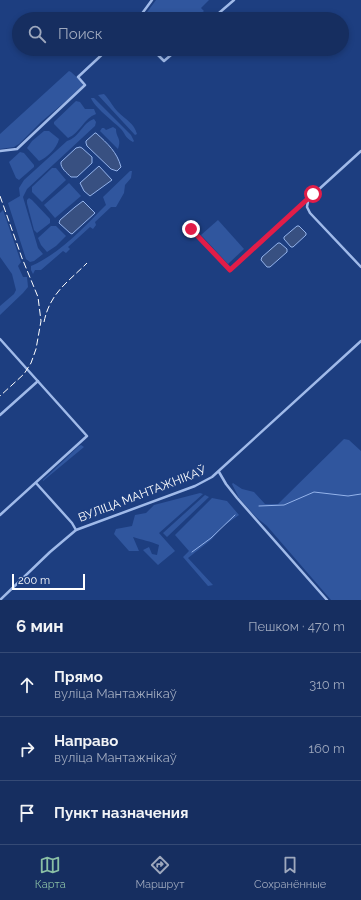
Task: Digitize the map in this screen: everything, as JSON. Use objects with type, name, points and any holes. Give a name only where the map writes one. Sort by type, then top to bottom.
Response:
[{"type":"street","points":[[143,12],[152,0]]},
{"type":"street","points":[[220,12],[234,0]]},
{"type":"street","points":[[0,151],[17,149],[75,96],[85,85],[78,77],[100,56]]},
{"type":"street","points":[[159,56],[164,61],[170,56]]},
{"type":"street","points":[[191,229],[230,270],[361,151]]},
{"type":"street","points":[[308,210],[307,206],[309,198]]},
{"type":"street","points":[[300,207],[304,207],[308,210],[361,267]]},
{"type":"street","points":[[0,338],[87,436],[0,515]]},
{"type":"street","name":"ВУЛІЦА МАНТАЖНІКАЎ","points":[[0,600],[50,552],[76,530],[195,486],[219,472],[361,342]]},
{"type":"street","points":[[0,415],[38,381]]},
{"type":"street","points":[[219,472],[237,498],[327,600]]},
{"type":"street","points":[[36,483],[72,523],[76,530]]},
{"type":"shaded area","points":[[156,0],[209,0],[201,8],[204,11],[203,12],[147,12]]},
{"type":"shaded area","points":[[69,71],[82,82],[83,85],[41,122],[19,144],[14,147],[0,149],[0,134]]},
{"type":"shaded area","points":[[104,94],[118,112],[132,124],[137,134],[135,135],[98,95]]},
{"type":"shaded area","points":[[91,98],[94,98],[131,135],[134,141],[133,142],[128,139],[120,128],[100,110]]},
{"type":"shaded area","points":[[76,101],[80,102],[85,109],[94,109],[96,114],[88,119],[76,133],[68,138],[54,124],[54,122]]},
{"type":"shaded area","points":[[94,119],[96,122],[95,126],[27,189],[23,197],[38,248],[43,254],[34,261],[30,262],[26,259],[8,203],[20,196],[19,188],[24,180],[67,141],[75,137],[87,123]]},
{"type":"shaded area","points":[[113,127],[116,129],[119,140],[118,149],[100,131],[102,128],[106,130]]},
{"type":"shaded area","points":[[44,131],[49,131],[59,139],[51,152],[39,161],[27,148],[32,141]]},
{"type":"shaded area","points":[[95,133],[108,145],[117,157],[121,167],[117,171],[111,169],[87,146],[86,141]]},
{"type":"shaded area","points":[[80,147],[92,157],[92,163],[77,177],[71,177],[63,168],[61,162],[76,148]]},
{"type":"shaded area","points":[[20,152],[24,153],[34,167],[19,180],[16,178],[9,162]]},
{"type":"shaded area","points":[[99,166],[112,180],[90,196],[84,191],[80,183]]},
{"type":"shaded area","points":[[52,168],[56,168],[66,180],[42,202],[32,192],[32,187]]},
{"type":"shaded area","points":[[130,171],[132,171],[131,178],[125,185],[124,193],[116,207],[111,207],[95,222],[96,225],[93,229],[90,227],[68,247],[70,249],[66,253],[63,251],[41,270],[35,270],[33,274],[31,266],[42,261],[62,247],[81,231],[106,205],[103,197]]},
{"type":"shaded area","points":[[69,183],[81,196],[55,218],[44,205]]},
{"type":"shaded area","points":[[29,198],[50,219],[50,223],[37,233],[34,230],[27,203]]},
{"type":"shaded area","points":[[83,201],[95,213],[72,234],[59,223],[60,220]]},
{"type":"shaded area","points":[[3,210],[21,262],[18,266],[23,277],[27,277],[28,287],[0,315],[0,306],[14,294],[16,290],[12,274],[0,257],[0,213]]},
{"type":"shaded area","points":[[218,220],[244,249],[228,264],[201,235]]},
{"type":"shaded area","points":[[51,226],[56,226],[66,236],[56,246],[47,252],[41,245],[38,238]]},
{"type":"shaded area","points":[[299,226],[306,233],[306,235],[293,247],[291,247],[284,237]]},
{"type":"shaded area","points":[[278,243],[287,249],[287,252],[270,267],[267,267],[261,260],[262,257]]},
{"type":"shaded area","points":[[344,439],[349,440],[361,451],[361,600],[331,600],[267,526],[257,518],[239,498],[232,484],[233,483],[242,489],[254,492],[265,504],[278,504]]},
{"type":"shaded area","points":[[81,445],[84,447],[43,481],[43,480]]},
{"type":"shaded area","points":[[200,493],[203,494],[159,533],[175,551],[158,565],[143,550],[149,547],[152,554],[157,555],[159,545],[133,537],[139,551],[129,551],[114,534],[116,529],[132,526],[135,515],[146,513],[154,505]]},
{"type":"shaded area","points":[[205,495],[209,497],[167,537],[163,533]]},
{"type":"shaded area","points":[[212,498],[227,501],[239,515],[222,527],[212,539],[188,558],[213,585],[208,586],[183,557],[189,551],[175,535]]},
{"type":"waterway","points":[[259,506],[284,505],[314,492],[348,496],[361,494]]},
{"type":"waterway","points":[[192,552],[211,538],[235,515]]},
{"type":"railway","points":[[0,196],[22,258],[38,297],[41,321],[36,349],[31,363],[24,374],[0,396]]},
{"type":"railway","points":[[44,322],[50,303],[60,289],[87,263]]},
{"type":"route","points":[[191,229],[230,270],[313,194]]}]
